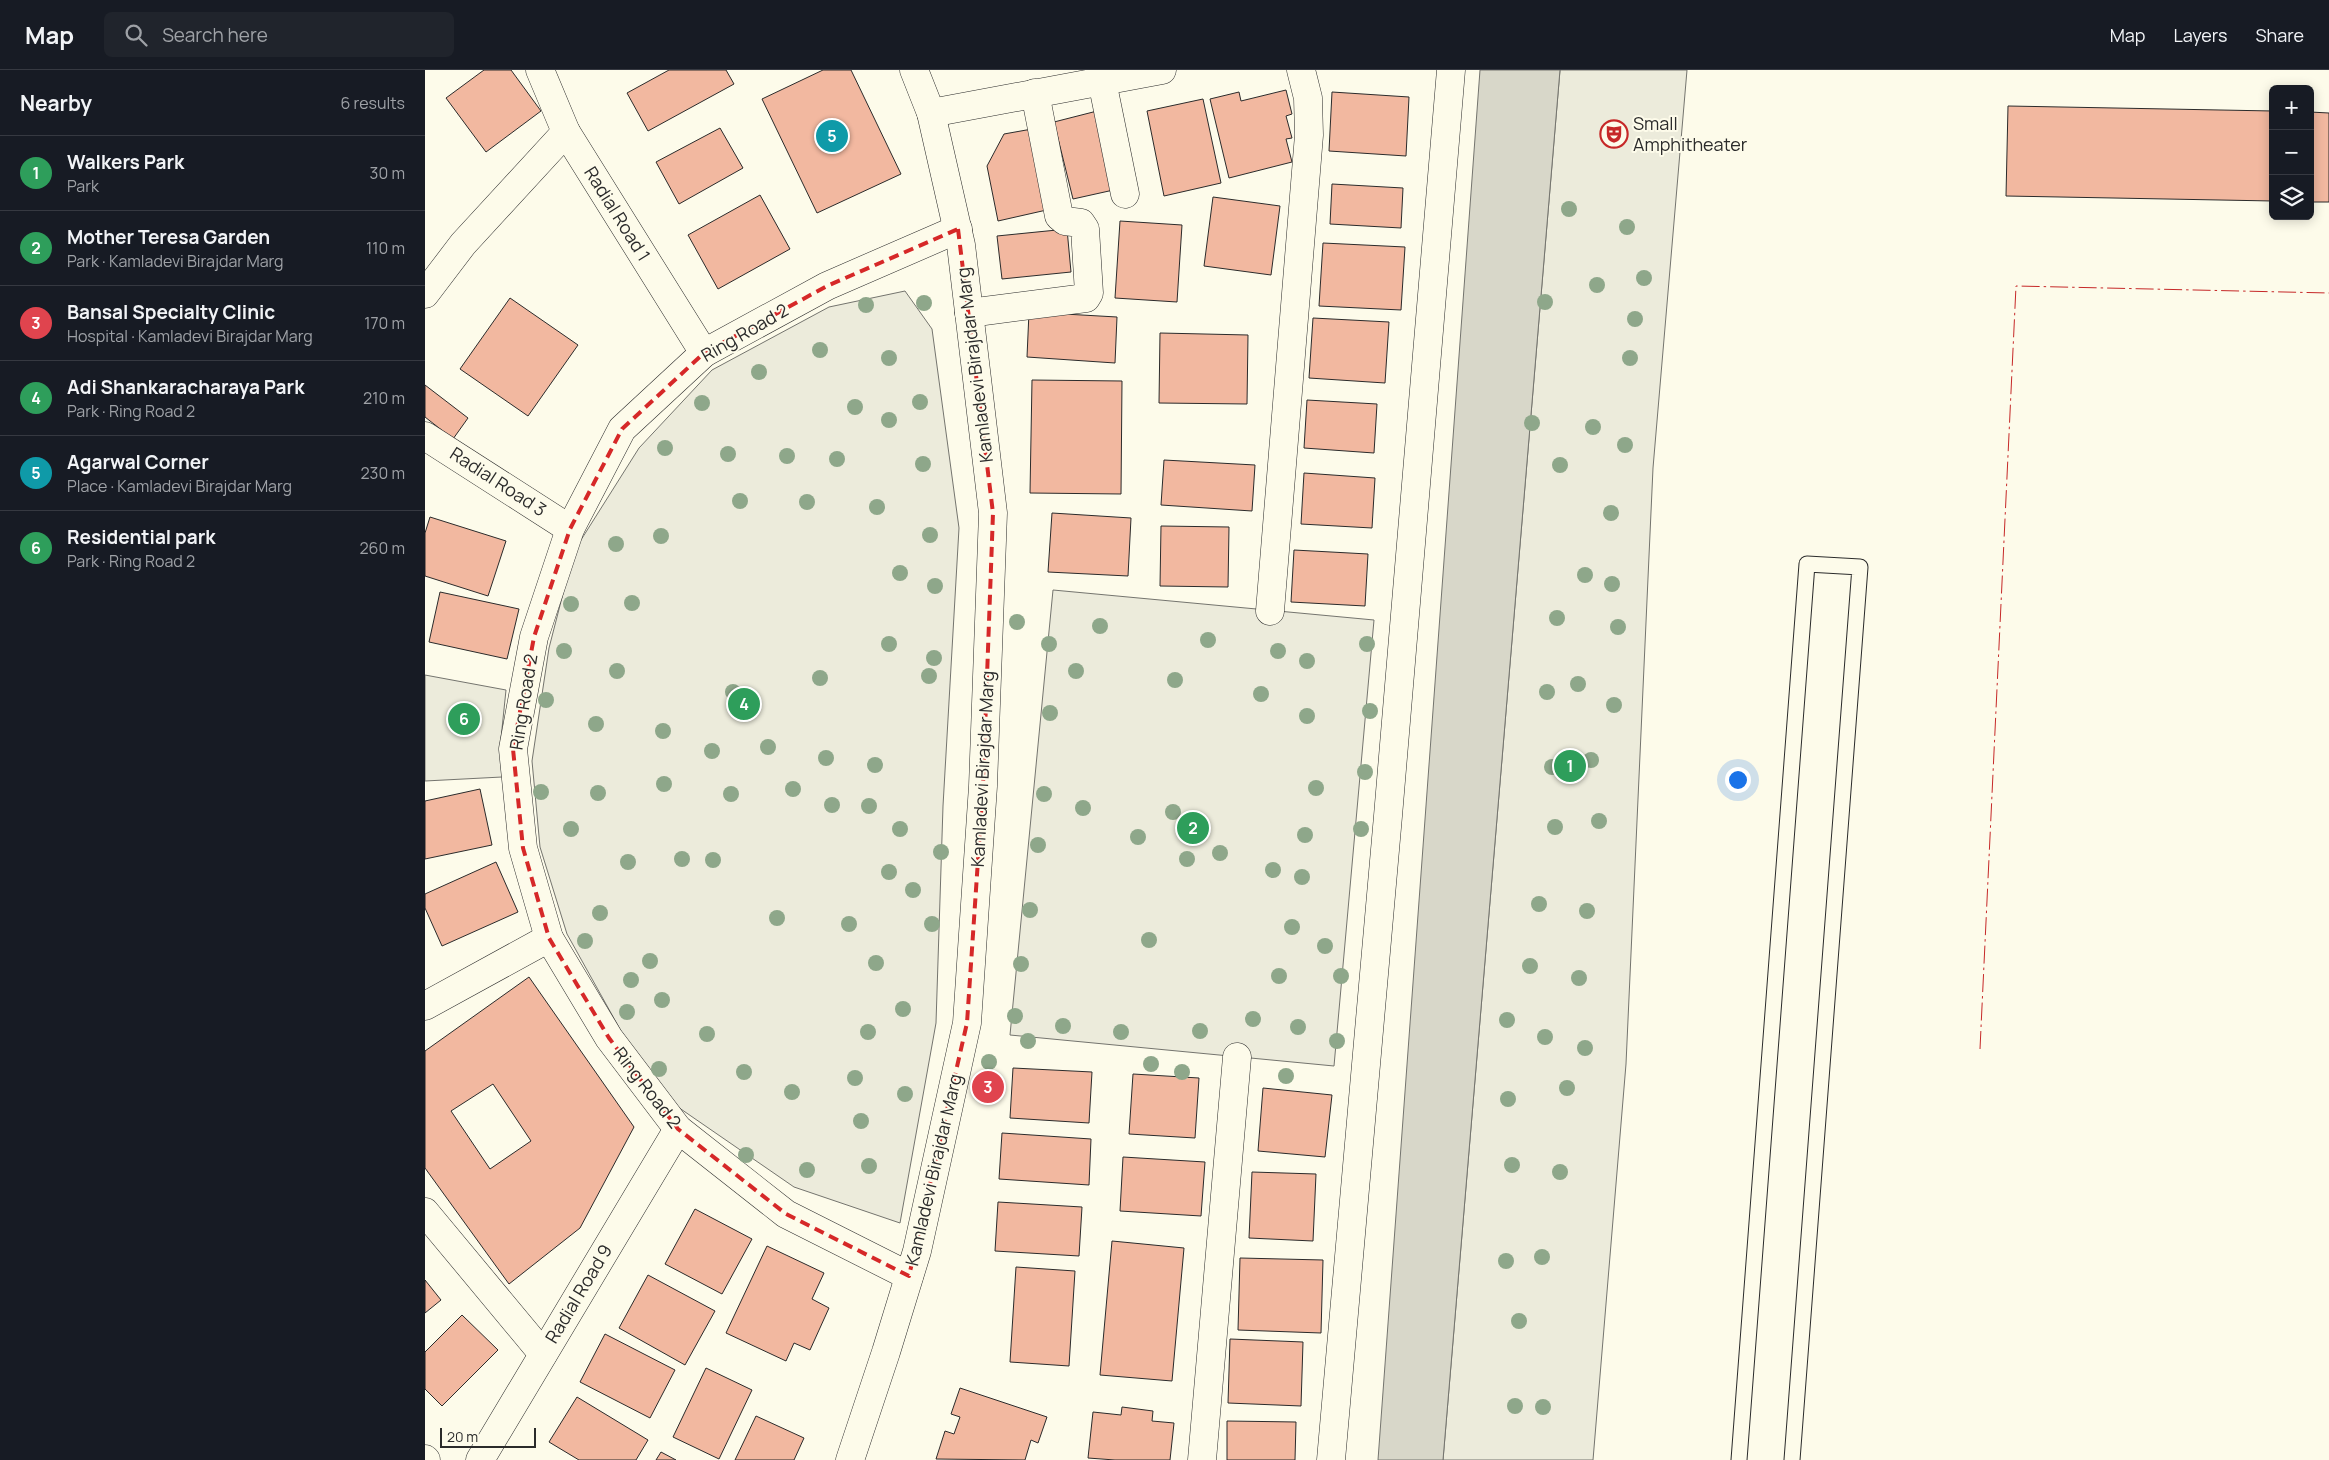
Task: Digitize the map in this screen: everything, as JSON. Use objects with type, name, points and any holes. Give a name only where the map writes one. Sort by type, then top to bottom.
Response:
[{"type":"street","name":"Radial Road 1","points":[[540,70],[566,132],[704,353]]},
{"type":"street","name":"Kamladevi Birajdar Marg","points":[[850,1460],[887,1352],[917,1251],[967,1023],[983,786],[993,514],[958,229],[931,113],[914,70]]},
{"type":"street","points":[[931,113],[1162,70]]},
{"type":"street","points":[[1270,611],[1309,135],[1308,98],[1301,70]]},
{"type":"street","points":[[1331,1460],[1389,806],[1451,70]]},
{"type":"street","points":[[1102,81],[1125,194]]},
{"type":"street","points":[[1040,93],[1066,207]]},
{"type":"street","points":[[969,313],[1086,298],[1089,293],[1085,229],[1081,223],[1065,221],[1059,216],[1040,93]]},
{"type":"street","points":[[425,294],[463,244],[566,132]]},
{"type":"street","name":"Ring Road 2","points":[[909,1276],[786,1214],[678,1129],[609,1038],[549,938],[523,848],[513,749],[534,637],[570,529],[622,429],[704,353],[827,286],[958,229]]},
{"type":"street","name":"Radial Road 3","points":[[425,436],[570,529]]},
{"type":"street","points":[[425,1006],[549,938]]},
{"type":"street","points":[[1202,1460],[1237,1057]]},
{"type":"street","name":"Radial Road 9","points":[[480,1460],[678,1129]]},
{"type":"street","points":[[425,1212],[543,1354]]},
{"type":"lane","points":[[1739,1460],[1807,564],[1860,567],[1793,1460]]},
{"type":"highlighted area","points":[[958,229],[993,513],[983,786],[967,1023],[909,1276],[786,1214],[678,1129],[609,1038],[549,938],[523,848],[513,749],[534,637],[570,529],[622,429],[704,353],[827,286]]},
{"type":"shaded area","points":[[1480,70],[1560,70],[1443,1460],[1378,1460]]},
{"type":"shaded area","points":[[1560,70],[1687,70],[1653,468],[1626,1064],[1593,1460],[1443,1460]]},
{"type":"shaded area","points":[[905,291],[932,329],[959,528],[943,806],[936,1023],[900,1223],[794,1187],[675,1105],[621,1031],[567,934],[540,847],[532,761],[549,648],[574,551],[639,448],[712,370],[829,307]]},
{"type":"shaded area","points":[[1053,590],[1374,620],[1334,1066],[1010,1035]]},
{"type":"shaded area","points":[[425,675],[506,690],[500,748],[502,777],[425,781]]},
{"type":"building","points":[[484,70],[511,70],[541,111],[486,152],[446,98]]},
{"type":"building","points":[[669,70],[726,70],[734,84],[648,131],[627,93]]},
{"type":"building","points":[[823,70],[851,70],[901,174],[817,213],[762,99]]},
{"type":"building","points":[[1286,90],[1292,114],[1286,116],[1292,138],[1286,139],[1292,162],[1229,178],[1210,99],[1239,92],[1241,101]]},
{"type":"building","points":[[1332,92],[1409,97],[1406,156],[1329,151]]},
{"type":"building","points":[[1203,99],[1221,183],[1164,196],[1147,111]]},
{"type":"building","points":[[2008,106],[2269,111],[2269,201],[2006,196]]},
{"type":"building","points":[[1101,110],[1118,189],[1073,199],[1054,122]]},
{"type":"building","points":[[2314,112],[2329,113],[2329,202],[2314,202]]},
{"type":"building","points":[[720,128],[743,168],[679,204],[656,162]]},
{"type":"building","points":[[1032,129],[1051,209],[998,221],[987,166],[1004,134]]},
{"type":"building","points":[[1332,184],[1403,188],[1401,228],[1330,224]]},
{"type":"building","points":[[760,195],[790,249],[718,289],[688,235]]},
{"type":"building","points":[[1213,197],[1280,206],[1271,275],[1204,266]]},
{"type":"building","points":[[1120,221],[1182,225],[1177,302],[1115,298]]},
{"type":"building","points":[[1067,229],[1071,272],[1002,279],[997,236]]},
{"type":"building","points":[[1323,243],[1405,247],[1401,310],[1319,306]]},
{"type":"building","points":[[510,298],[578,345],[528,416],[460,369]]},
{"type":"building","points":[[1029,312],[1117,317],[1115,363],[1027,357]]},
{"type":"building","points":[[1313,318],[1389,322],[1385,383],[1309,378]]},
{"type":"building","points":[[1160,333],[1248,335],[1247,404],[1159,403]]},
{"type":"building","points":[[1032,380],[1122,381],[1121,494],[1030,493]]},
{"type":"building","points":[[425,385],[468,418],[453,439],[425,417]]},
{"type":"building","points":[[1307,400],[1377,404],[1374,453],[1304,448]]},
{"type":"building","points":[[1164,460],[1255,465],[1252,511],[1161,505]]},
{"type":"building","points":[[1304,473],[1375,478],[1372,528],[1301,524]]},
{"type":"building","points":[[1052,513],[1131,518],[1128,576],[1048,572]]},
{"type":"building","points":[[430,517],[506,541],[488,596],[425,576],[425,533]]},
{"type":"building","points":[[1161,526],[1229,527],[1228,587],[1160,586]]},
{"type":"building","points":[[1294,550],[1368,554],[1365,606],[1291,602]]},
{"type":"building","points":[[440,592],[519,609],[507,659],[429,642]]},
{"type":"building","points":[[480,789],[492,845],[425,859],[425,801]]},
{"type":"building","points":[[496,862],[518,912],[442,946],[425,908],[425,894]]},
{"type":"building","points":[[529,977],[634,1127],[580,1228],[509,1284],[425,1168],[425,1051]],"holes":[[[493,1084],[531,1141],[490,1169],[451,1111]]]},
{"type":"building","points":[[1013,1068],[1092,1072],[1089,1123],[1010,1118]]},
{"type":"building","points":[[1133,1074],[1199,1078],[1195,1138],[1129,1134]]},
{"type":"building","points":[[1263,1088],[1332,1095],[1325,1157],[1258,1151]]},
{"type":"building","points":[[1002,1133],[1091,1139],[1089,1185],[999,1179]]},
{"type":"building","points":[[1123,1157],[1205,1162],[1201,1216],[1120,1211]]},
{"type":"building","points":[[1252,1172],[1316,1174],[1313,1241],[1249,1238]]},
{"type":"building","points":[[998,1202],[1082,1207],[1079,1256],[995,1251]]},
{"type":"building","points":[[695,1209],[752,1239],[722,1294],[665,1264]]},
{"type":"building","points":[[1112,1241],[1184,1248],[1172,1381],[1100,1375]]},
{"type":"building","points":[[767,1246],[824,1273],[812,1299],[829,1308],[810,1350],[794,1343],[786,1361],[726,1333]]},
{"type":"building","points":[[1240,1258],[1323,1260],[1321,1333],[1238,1330]]},
{"type":"building","points":[[1016,1267],[1075,1271],[1069,1366],[1010,1362]]},
{"type":"building","points":[[648,1275],[715,1311],[685,1365],[619,1328]]},
{"type":"building","points":[[425,1280],[441,1300],[425,1313]]},
{"type":"building","points":[[462,1315],[498,1350],[442,1406],[425,1389],[425,1352]]},
{"type":"building","points":[[605,1334],[675,1370],[650,1418],[580,1382]]},
{"type":"building","points":[[1230,1339],[1303,1342],[1301,1406],[1228,1403]]},
{"type":"building","points":[[706,1368],[752,1390],[719,1459],[673,1437]]},
{"type":"building","points":[[960,1388],[1047,1417],[1038,1443],[1031,1440],[1025,1460],[936,1459],[945,1431],[954,1434],[960,1417],[951,1414]]},
{"type":"building","points":[[577,1397],[648,1440],[636,1460],[579,1460],[549,1442]]},
{"type":"building","points":[[1122,1407],[1153,1411],[1152,1421],[1174,1423],[1170,1460],[1088,1458],[1093,1412],[1121,1415]]},
{"type":"building","points":[[756,1416],[804,1438],[794,1460],[735,1460]]},
{"type":"building","points":[[1227,1421],[1296,1422],[1295,1460],[1227,1460]]},
{"type":"building","points":[[661,1452],[676,1460],[656,1460]]},
{"type":"power","points":[[1980,1049],[2016,286],[2329,293]]},
{"type":"place","name":"Small Amphitheater","points":[[1614,134]]},
{"type":"place","name":"Agarwal Corner","points":[[832,136]]},
{"type":"place","name":"Adi Shankaracharaya Park","points":[[744,704]]},
{"type":"place","name":"Residential park","points":[[464,719]]},
{"type":"place","name":"Walkers Park","points":[[1570,766]]},
{"type":"place","name":"Mother Teresa Garden","points":[[1193,828]]},
{"type":"place","name":"Bansal Specialty Clinic","points":[[988,1087]]}]
